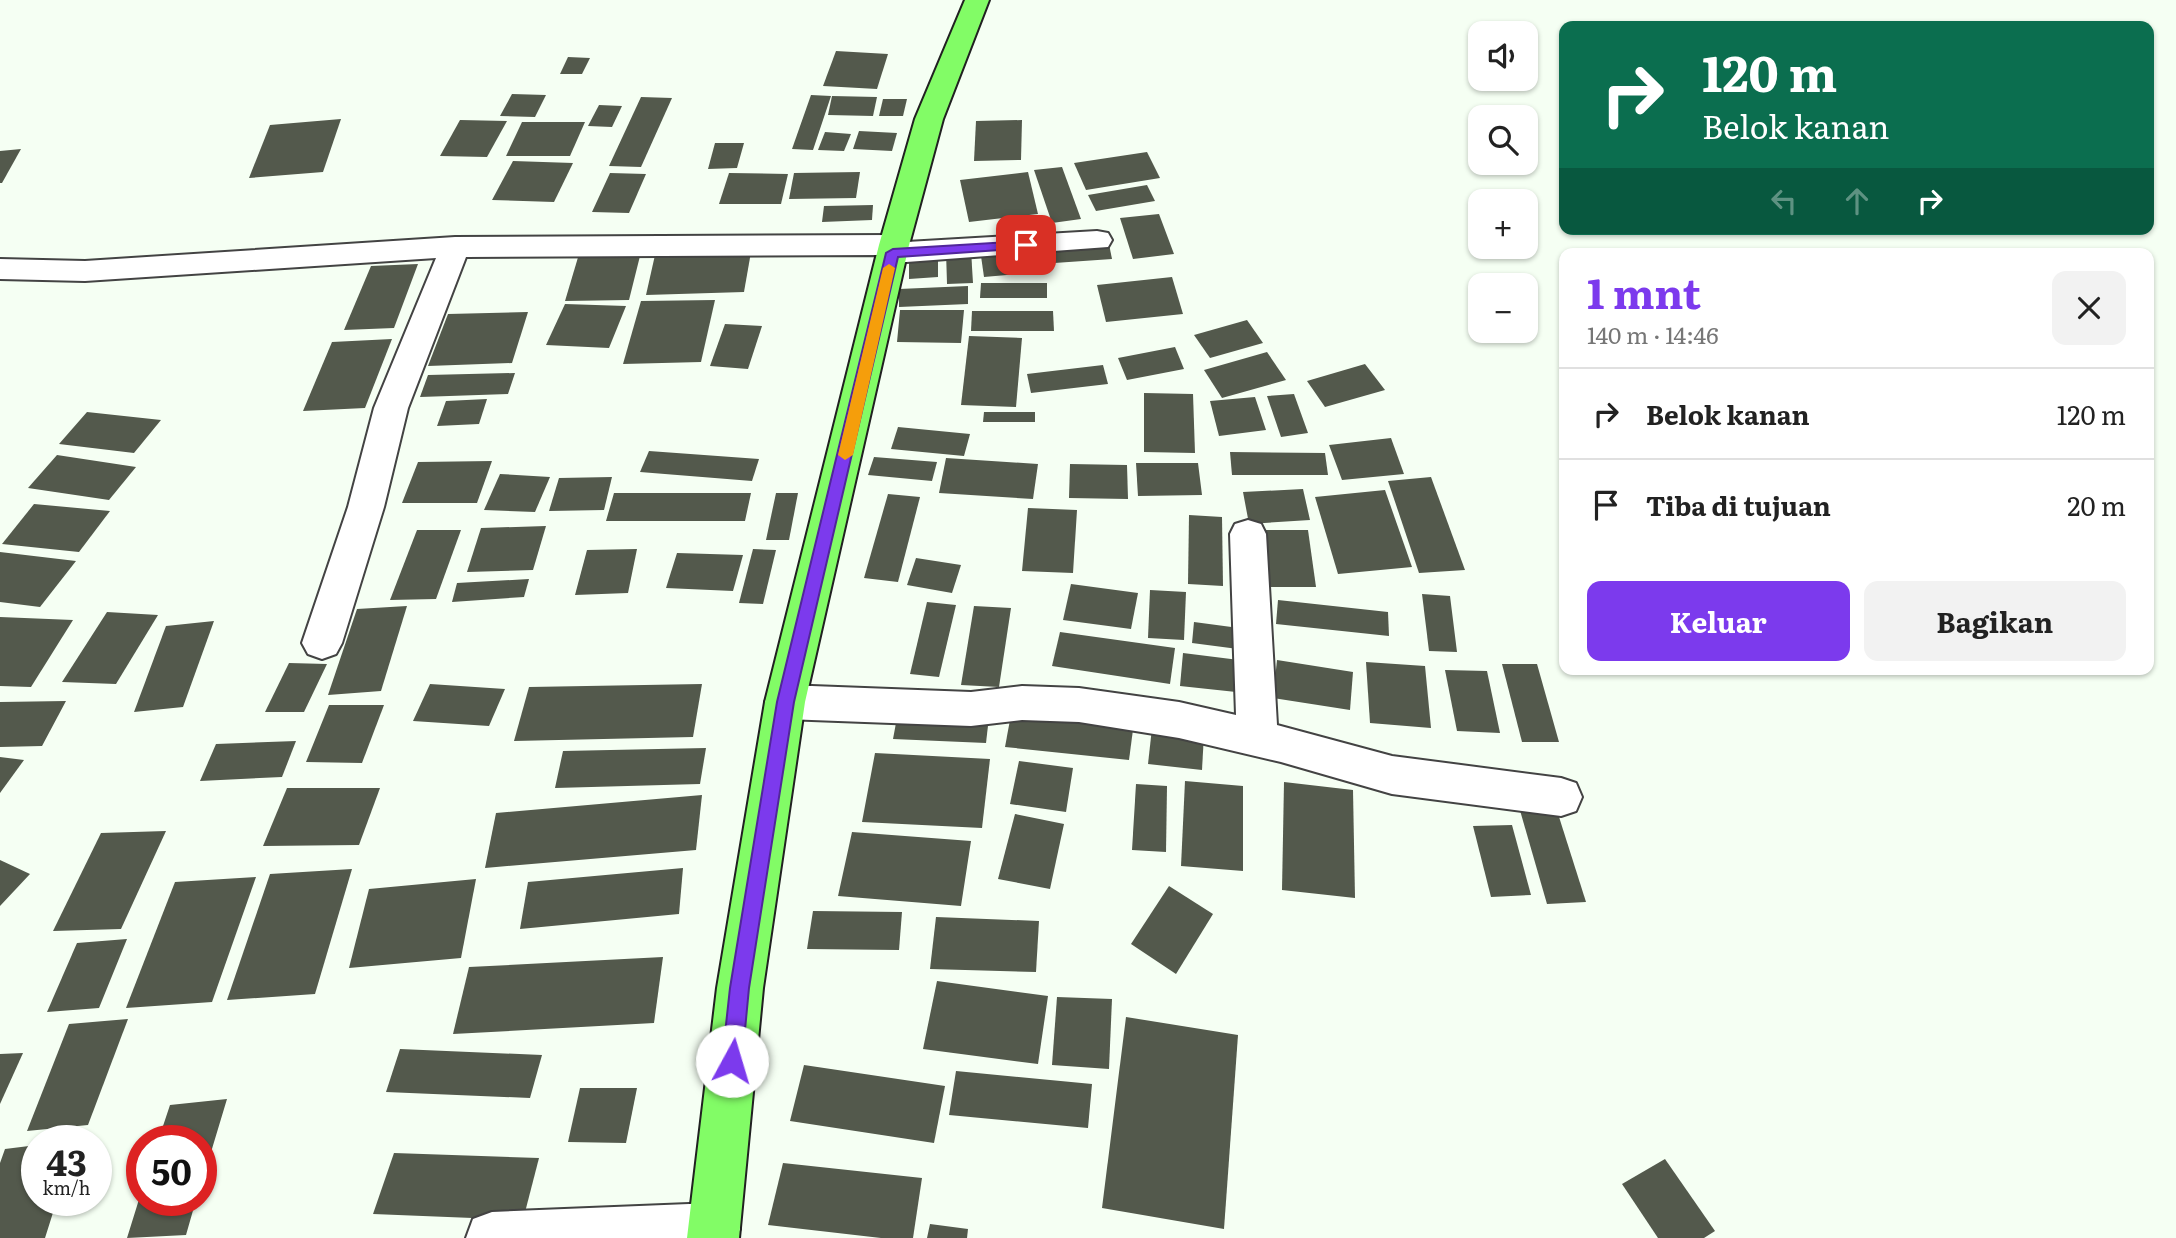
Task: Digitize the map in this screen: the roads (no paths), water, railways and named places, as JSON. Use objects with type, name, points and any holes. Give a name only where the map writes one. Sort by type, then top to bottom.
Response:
[{"type":"main road","points":[[713,1233],[740,988],[785,702],[894,249],[929,119],[977,0]]},
{"type":"street","points":[[0,269],[85,271],[456,247],[894,249],[1097,240]]},
{"type":"street","points":[[322,643],[366,507],[391,408],[456,247]]},
{"type":"street","points":[[1248,534],[1257,738]]},
{"type":"street","points":[[785,702],[971,709],[1022,703],[1079,705],[1179,720],[1392,775],[1561,797]]},
{"type":"street","points":[[492,1238],[713,1233]]}]
